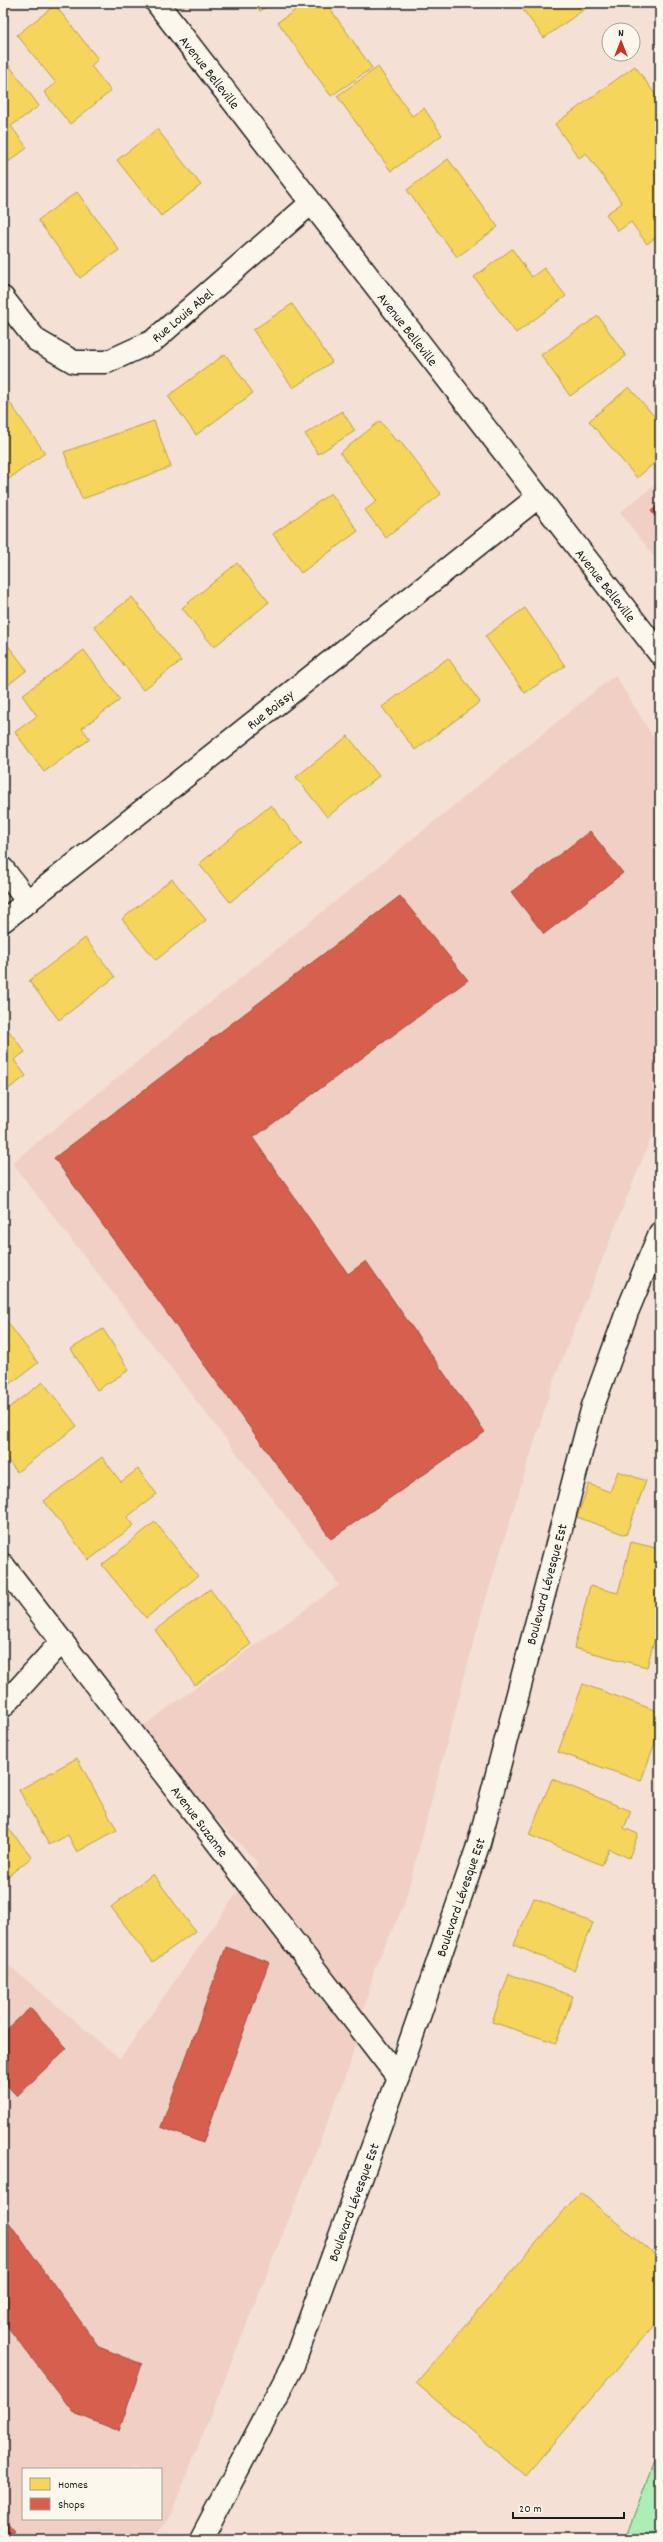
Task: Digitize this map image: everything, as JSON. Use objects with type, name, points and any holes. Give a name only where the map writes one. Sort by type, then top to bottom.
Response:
[{"type":"street","name":"Avenue Belleville","points":[[156,3],[660,654]]},
{"type":"street","name":"Rue Louis Abel","points":[[3,298],[36,340],[74,362],[108,362],[152,341],[312,203]]},
{"type":"street","name":"Rue Boissy","points":[[3,921],[538,497]]},
{"type":"street","points":[[3,869],[28,902]]},
{"type":"street","name":"Boulevard Lévesque Est","points":[[201,2539],[293,2365],[398,2077],[479,1843],[593,1406],[627,1312],[660,1233]]},
{"type":"street","name":"Avenue Suzanne","points":[[3,1565],[398,2077]]},
{"type":"street","points":[[3,1706],[62,1641]]},
{"type":"shaded area","points":[[660,481],[660,565],[620,512]]},
{"type":"shaded area","points":[[615,675],[660,748],[660,1115],[552,1385],[480,1618],[404,1905],[375,1967],[348,2071],[171,2514],[154,2539],[3,2539],[3,1976],[10,1966],[120,2059],[258,1863],[133,1733],[339,1585],[12,1163]]},
{"type":"green space","points":[[660,2446],[660,2539],[625,2539]]},
{"type":"building: Homes","points":[[254,3],[271,3],[260,11]]},
{"type":"building: Homes","points":[[306,3],[326,3],[372,68],[331,96],[278,22]]},
{"type":"building: Homes","points":[[518,3],[589,3],[590,5],[544,38]]},
{"type":"building: Homes","points":[[55,5],[98,59],[91,66],[111,91],[70,124],[44,92],[56,83],[17,35]]},
{"type":"building: Homes","points":[[3,57],[39,106],[11,126],[27,148],[3,166]]},
{"type":"building: Homes","points":[[635,66],[660,101],[660,234],[647,244],[631,222],[618,231],[606,214],[622,203],[586,153],[579,158],[555,124]]},
{"type":"building: Homes","points":[[378,67],[412,116],[424,108],[442,135],[391,171],[337,96]]},
{"type":"building: Homes","points":[[157,129],[201,185],[161,216],[117,160]]},
{"type":"building: Homes","points":[[448,159],[498,227],[457,257],[407,190]]},
{"type":"building: Homes","points":[[77,192],[119,250],[80,278],[38,220]]},
{"type":"building: Homes","points":[[512,249],[532,277],[544,268],[566,296],[516,333],[474,277]]},
{"type":"building: Homes","points":[[292,304],[332,362],[293,388],[253,330]]},
{"type":"building: Homes","points":[[598,316],[626,356],[570,396],[541,355]]},
{"type":"building: Homes","points":[[225,354],[253,393],[196,435],[168,396]]},
{"type":"building: Homes","points":[[629,387],[660,423],[660,458],[637,478],[589,421]]},
{"type":"building: Homes","points":[[3,393],[45,453],[3,483]]},
{"type":"building: Homes","points":[[342,411],[355,431],[318,454],[305,434]]},
{"type":"building: Homes","points":[[154,421],[171,467],[82,499],[64,452]]},
{"type":"building: Homes","points":[[380,421],[397,442],[399,440],[441,494],[386,538],[365,510],[377,501],[340,453]]},
{"type":"building: Homes","points":[[331,493],[358,531],[301,573],[273,534]]},
{"type":"building: Homes","points":[[237,563],[269,602],[214,647],[182,608]]},
{"type":"building: Homes","points":[[132,597],[181,661],[143,690],[94,626]]},
{"type":"building: Homes","points":[[525,608],[565,666],[525,693],[485,636]]},
{"type":"building: Homes","points":[[3,639],[27,670],[3,689]]},
{"type":"building: Homes","points":[[84,650],[120,700],[82,728],[90,739],[44,772],[15,732],[37,716],[22,695]]},
{"type":"building: Homes","points":[[448,658],[480,702],[415,750],[382,707]]},
{"type":"building: Homes","points":[[348,736],[379,776],[327,817],[296,777]]},
{"type":"building: Homes","points":[[271,805],[302,844],[230,902],[199,864]]},
{"type":"building: Homes","points":[[172,879],[206,920],[156,960],[122,919]]},
{"type":"building: Homes","points":[[85,938],[115,977],[59,1020],[29,981]]},
{"type":"building: Homes","points":[[3,1023],[25,1052],[14,1060],[26,1076],[3,1093]]},
{"type":"building: Homes","points":[[3,1316],[38,1363],[3,1389]]},
{"type":"building: Homes","points":[[103,1329],[129,1370],[97,1390],[71,1349]]},
{"type":"building: Homes","points":[[660,1371],[660,1384],[656,1383]]},
{"type":"building: Homes","points":[[43,1382],[77,1426],[17,1472],[3,1454],[3,1412]]},
{"type":"building: Homes","points":[[102,1457],[121,1482],[138,1469],[157,1494],[127,1517],[134,1525],[89,1560],[44,1501]]},
{"type":"building: Homes","points":[[618,1471],[646,1481],[626,1535],[577,1517],[589,1484],[610,1492]]},
{"type":"building: Homes","points":[[155,1522],[198,1576],[146,1618],[102,1565]]},
{"type":"building: Homes","points":[[631,1542],[660,1549],[660,1618],[647,1667],[574,1648],[590,1586],[618,1593]]},
{"type":"building: Homes","points":[[210,1589],[251,1644],[195,1685],[155,1630]]},
{"type":"building: Homes","points":[[583,1684],[660,1712],[660,1729],[641,1781],[558,1752]]},
{"type":"building: Homes","points":[[77,1758],[117,1830],[77,1852],[68,1835],[49,1845],[19,1790]]},
{"type":"building: Homes","points":[[552,1779],[631,1811],[624,1828],[638,1834],[629,1858],[609,1849],[602,1865],[529,1835]]},
{"type":"building: Homes","points":[[3,1822],[32,1857],[3,1880]]},
{"type":"building: Homes","points":[[153,1874],[195,1931],[153,1962],[111,1907]]},
{"type":"building: Homes","points":[[534,1898],[593,1923],[574,1970],[514,1945]]},
{"type":"building: Homes","points":[[509,1974],[573,1996],[556,2043],[492,2022]]},
{"type":"building: Homes","points":[[580,2192],[660,2259],[660,2318],[525,2476],[416,2383]]},
{"type":"building: Shops","points":[[660,504],[660,523],[651,511]]},
{"type":"building: Shops","points":[[590,831],[623,873],[544,934],[511,892]]},
{"type":"building: Shops","points":[[400,896],[468,980],[253,1138],[348,1274],[366,1261],[485,1432],[331,1539],[54,1158]]},
{"type":"building: Shops","points":[[226,1947],[269,1962],[203,2143],[161,2127]]},
{"type":"building: Shops","points":[[30,2008],[67,2048],[17,2096],[3,2081],[3,2033]]},
{"type":"building: Shops","points":[[3,2214],[99,2347],[142,2364],[119,2431],[74,2413],[3,2321]]},
{"type":"building: Shops","points":[[3,2519],[14,2531],[6,2539],[3,2539]]}]
